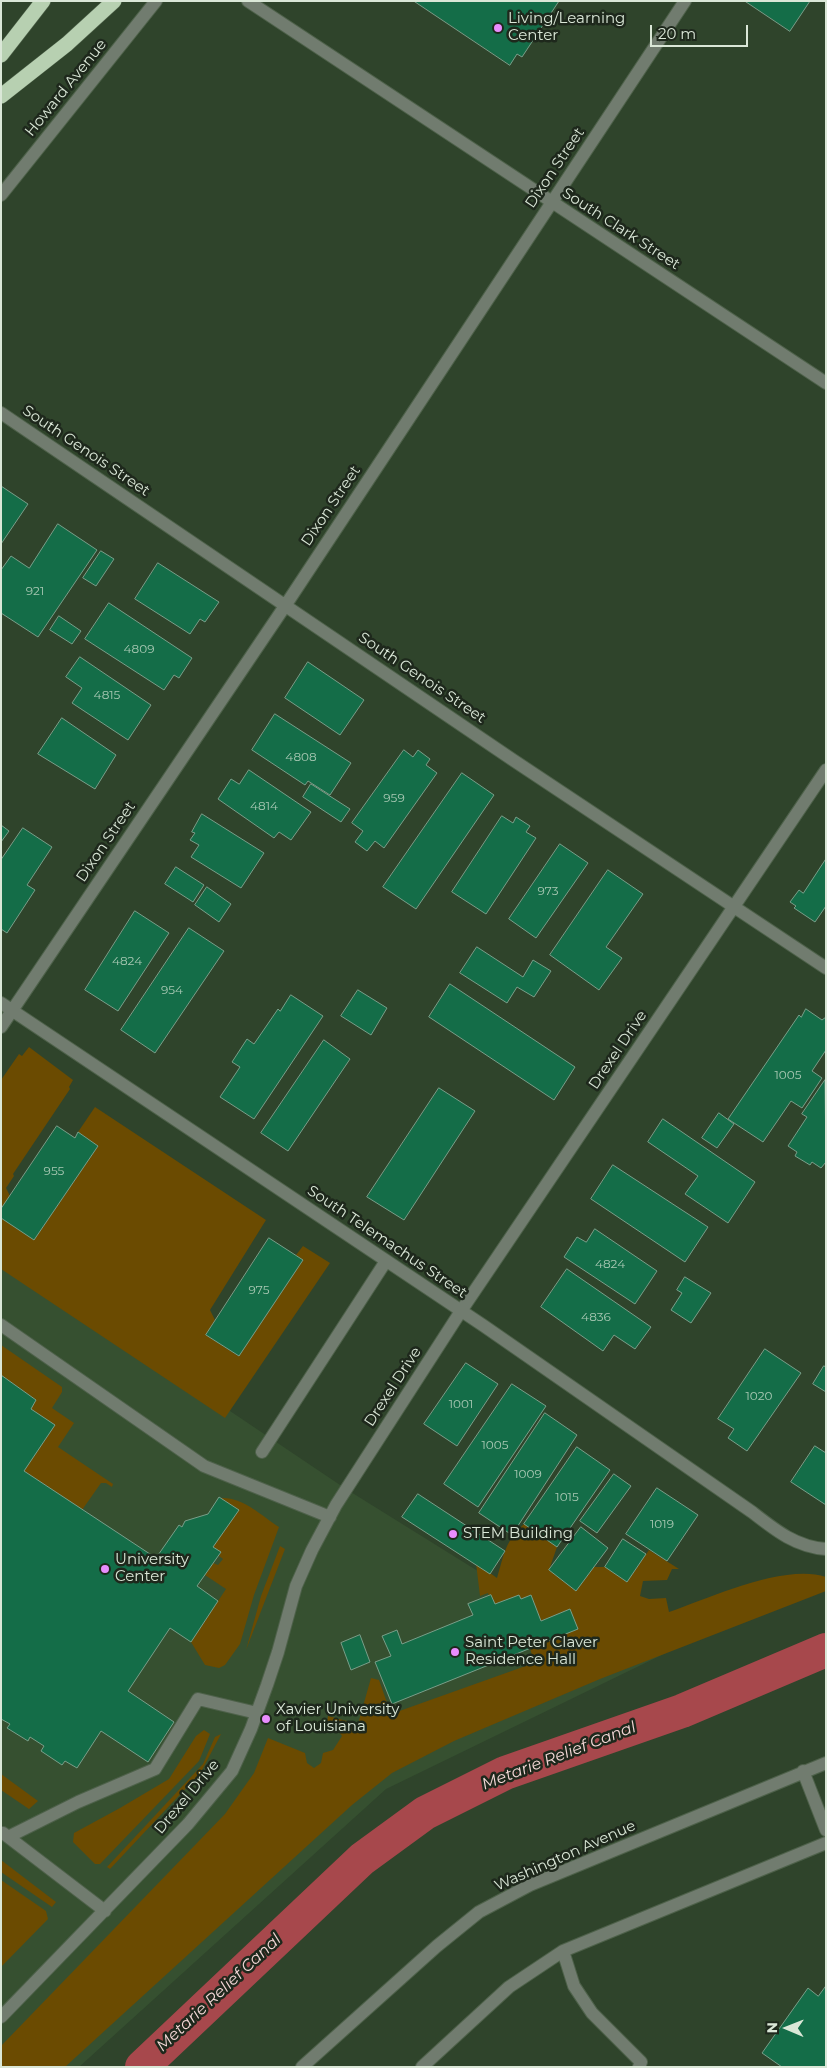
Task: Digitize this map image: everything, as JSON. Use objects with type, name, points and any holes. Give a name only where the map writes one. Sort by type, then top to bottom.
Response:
[{"type":"highway","points":[[1,55],[43,1]]},
{"type":"highway","points":[[1,96],[67,44],[114,1]]},
{"type":"street","name":"Howard Avenue","points":[[1,195],[156,1]]},
{"type":"street","name":"South Clark Street","points":[[248,1],[826,383]]},
{"type":"street","name":"Dixon Street","points":[[1,1027],[7,1007],[285,606],[685,1]]},
{"type":"street","name":"South Genois Street","points":[[1,413],[285,606],[826,968]]},
{"type":"street","name":"Drexel Drive","points":[[1,2018],[188,1824],[232,1771],[257,1713],[278,1652],[296,1586],[312,1550],[330,1517],[461,1311],[826,770]]},
{"type":"street","name":"South Telemachus Street","points":[[7,1007],[461,1311],[752,1512],[783,1536],[812,1548],[826,1549]]},
{"type":"street","points":[[262,1452],[386,1260]]},
{"type":"street","points":[[1,1325],[204,1466],[330,1517]]},
{"type":"street","points":[[105,1911],[4,1834],[155,1769],[198,1699],[257,1713]]},
{"type":"street","name":"Washington Avenue","points":[[307,2065],[437,1946],[480,1912],[530,1885],[826,1763]]},
{"type":"street","points":[[803,1772],[826,1830]]},
{"type":"street","points":[[422,2067],[509,1987],[562,1951],[826,1843]]},
{"type":"street","points":[[562,1951],[574,1986],[592,2013],[640,2062],[640,2067]]},
{"type":"shaded area","points":[[29,1047],[73,1080],[69,1087],[70,1089],[13,1174],[14,1176],[6,1188],[10,1196],[1,1209],[1,1080],[19,1054],[22,1056]]},
{"type":"shaded area","points":[[95,1107],[266,1220],[210,1310],[215,1320],[206,1335],[238,1356],[303,1260],[296,1255],[303,1246],[330,1263],[225,1418],[1,1269],[1,1218],[34,1240],[98,1146],[78,1132]]},
{"type":"shaded area","name":"Xavier University of Louisiana","points":[[1,1257],[346,1489],[489,1578],[674,1649],[386,1789],[79,2067],[1,2067]]},
{"type":"shaded area","points":[[1,1345],[62,1387],[62,1392],[52,1408],[74,1423],[58,1447],[113,1484],[112,1487],[106,1483],[101,1483],[82,1510],[24,1471],[55,1425],[31,1409],[36,1400],[1,1375]]},
{"type":"shaded area","points":[[221,1498],[245,1504],[279,1527],[254,1595],[240,1644],[225,1665],[219,1668],[205,1665],[191,1642],[226,1589],[205,1575],[213,1563],[218,1565],[223,1559],[219,1556],[221,1552],[213,1547]]},
{"type":"shaded area","points":[[524,1524],[557,1547],[549,1570],[576,1591],[594,1567],[605,1567],[627,1582],[649,1550],[679,1569],[672,1569],[667,1580],[643,1581],[640,1596],[649,1599],[666,1598],[669,1612],[747,1584],[790,1575],[809,1574],[826,1577],[826,1591],[600,1679],[454,1741],[392,1773],[352,1805],[65,2067],[1,2067],[1,2046],[225,1814],[254,1773],[268,1738],[305,1753],[307,1763],[314,1768],[321,1763],[323,1753],[333,1750],[342,1736],[332,1723],[327,1722],[328,1716],[358,1724],[371,1678],[379,1680],[391,1714],[534,1663],[530,1648],[570,1610],[541,1621],[531,1595],[521,1599],[519,1595],[495,1604],[488,1593],[480,1596],[476,1563],[497,1578],[509,1542]]},
{"type":"shaded area","points":[[280,1546],[285,1549],[246,1650],[261,1596]]},
{"type":"shaded area","points":[[204,1730],[210,1734],[199,1761],[100,1864],[95,1864],[73,1842],[74,1833],[169,1779],[196,1736]]},
{"type":"shaded area","points":[[221,1734],[201,1772],[110,1869],[107,1867],[203,1764],[215,1737]]},
{"type":"shaded area","points":[[1,1774],[38,1801],[29,1809],[1,1790]]},
{"type":"shaded area","points":[[1,1860],[56,1902],[52,1907],[1,1872]]},
{"type":"shaded area","points":[[1,1880],[46,1911],[48,1919],[1,1967]]},
{"type":"building","name":"Living/Learning Center","points":[[414,1],[559,1],[522,57],[517,54],[510,65]]},
{"type":"building","points":[[745,1],[810,1],[790,31]]},
{"type":"building","points":[[1,486],[28,504],[1,544]]},
{"type":"building","points":[[58,524],[97,550],[38,637],[1,613],[1,570],[11,556],[29,568]]},
{"type":"building","points":[[101,551],[114,559],[96,586],[83,578]]},
{"type":"building","points":[[158,563],[219,602],[205,622],[200,619],[190,634],[135,599]]},
{"type":"building","points":[[109,603],[192,658],[179,678],[174,675],[164,690],[85,639]]},
{"type":"building","points":[[59,616],[81,631],[72,644],[50,630]]},
{"type":"building","points":[[80,657],[151,705],[128,740],[72,703],[82,688],[66,677]]},
{"type":"building","points":[[308,662],[364,700],[340,735],[285,698]]},
{"type":"building","points":[[275,714],[351,763],[330,795],[308,781],[305,785],[252,750]]},
{"type":"building","points":[[62,718],[116,755],[95,789],[38,754]]},
{"type":"building","points":[[404,750],[413,757],[418,750],[430,759],[426,765],[437,773],[384,848],[375,841],[367,851],[355,842],[363,831],[352,823]]},
{"type":"building","points":[[249,770],[311,812],[291,840],[279,832],[274,838],[218,799],[231,779],[239,784]]},
{"type":"building","points":[[462,773],[494,795],[416,909],[383,887]]},
{"type":"building","points":[[311,784],[350,809],[341,822],[303,797]]},
{"type":"building","points":[[202,814],[264,853],[241,888],[191,857],[199,845],[190,840],[195,833],[192,832]]},
{"type":"building","points":[[502,816],[513,823],[516,817],[530,826],[526,832],[536,838],[486,914],[452,892]]},
{"type":"building","points":[[1,825],[9,831],[1,842]]},
{"type":"building","points":[[23,828],[52,847],[27,885],[35,890],[7,933],[1,929],[1,860]]},
{"type":"building","points":[[560,844],[588,863],[536,938],[509,919]]},
{"type":"building","points":[[826,859],[826,906],[815,922],[794,908],[796,906],[790,902],[799,890],[803,893]]},
{"type":"building","points":[[176,867],[204,885],[193,902],[165,884]]},
{"type":"building","points":[[608,870],[643,894],[606,947],[622,958],[599,990],[550,955]]},
{"type":"building","points":[[207,887],[231,904],[219,922],[195,905]]},
{"type":"building","points":[[135,911],[169,933],[118,1011],[85,990]]},
{"type":"building","points":[[189,928],[224,951],[155,1053],[121,1030]]},
{"type":"building","points":[[477,947],[523,977],[533,960],[551,971],[534,997],[517,987],[507,1003],[460,973]]},
{"type":"building","points":[[450,984],[575,1067],[554,1100],[429,1017]]},
{"type":"building","points":[[358,990],[387,1008],[371,1035],[341,1016]]},
{"type":"building","points":[[291,995],[323,1016],[254,1119],[220,1097],[240,1067],[232,1062],[247,1039],[254,1044],[278,1009],[280,1011]]},
{"type":"building","points":[[806,1009],[822,1020],[826,1017],[826,1050],[812,1071],[822,1078],[802,1108],[791,1101],[763,1142],[728,1119],[799,1015],[801,1017]]},
{"type":"building","points":[[324,1040],[350,1059],[288,1151],[261,1133]]},
{"type":"building","points":[[825,1080],[826,1162],[821,1168],[812,1162],[810,1165],[795,1156],[797,1152],[788,1146],[807,1117],[802,1114]]},
{"type":"building","points":[[439,1088],[475,1111],[404,1220],[367,1197]]},
{"type":"building","points":[[719,1113],[734,1124],[717,1148],[702,1138]]},
{"type":"building","points":[[663,1119],[755,1182],[728,1223],[685,1194],[698,1176],[648,1142]]},
{"type":"building","points":[[57,1126],[75,1138],[78,1132],[98,1146],[34,1240],[1,1218],[1,1209]]},
{"type":"building","points":[[613,1165],[708,1227],[685,1262],[591,1199]]},
{"type":"building","points":[[595,1229],[657,1271],[635,1304],[564,1257],[577,1237],[586,1242]]},
{"type":"building","points":[[269,1238],[303,1260],[239,1356],[206,1335]]},
{"type":"building","points":[[567,1269],[651,1327],[635,1349],[614,1335],[603,1351],[541,1307]]},
{"type":"building","points":[[685,1277],[711,1293],[691,1323],[671,1310],[682,1293],[677,1290]]},
{"type":"building","points":[[765,1349],[801,1373],[747,1451],[728,1438],[734,1429],[718,1419]]},
{"type":"building","points":[[466,1363],[498,1384],[457,1446],[424,1424]]},
{"type":"building","points":[[824,1366],[826,1367],[826,1392],[813,1384]]},
{"type":"building","name":"University Center","points":[[1,1375],[36,1400],[31,1409],[55,1425],[24,1471],[156,1558],[179,1525],[182,1527],[185,1521],[208,1514],[219,1497],[239,1510],[213,1547],[221,1552],[197,1586],[218,1601],[191,1642],[170,1628],[128,1691],[174,1722],[148,1762],[101,1731],[77,1768],[65,1761],[62,1765],[41,1751],[44,1746],[30,1737],[28,1741],[7,1728],[10,1724],[1,1719]]},
{"type":"building","points":[[512,1384],[546,1406],[478,1507],[444,1484]]},
{"type":"building","points":[[545,1413],[577,1435],[512,1535],[479,1513]]},
{"type":"building","points":[[815,1446],[826,1453],[826,1505],[791,1482]]},
{"type":"building","points":[[577,1447],[610,1470],[557,1547],[524,1524]]},
{"type":"building","points":[[614,1474],[631,1486],[597,1533],[580,1521]]},
{"type":"building","points":[[657,1488],[698,1515],[667,1561],[626,1534]]},
{"type":"building","name":"STEM Building","points":[[418,1494],[505,1551],[490,1574],[402,1517]]},
{"type":"building","points":[[581,1527],[608,1548],[576,1591],[549,1570]]},
{"type":"building","points":[[623,1539],[646,1554],[627,1582],[605,1567]]},
{"type":"building","name":"Saint Peter Claver Residence Hall","points":[[491,1595],[495,1604],[519,1595],[521,1599],[531,1595],[541,1621],[570,1609],[578,1629],[392,1704],[375,1662],[391,1656],[382,1636],[397,1630],[402,1644],[473,1615],[468,1604]]},
{"type":"building","points":[[360,1635],[370,1662],[351,1670],[341,1643]]},
{"type":"building","points":[[826,1986],[826,2067],[782,2067],[762,2053],[808,1988],[818,1996]]},
{"type":"waterway","name":"Metarie Relief Canal","points":[[142,2067],[362,1859],[425,1813],[505,1773],[682,1711],[826,1650]]},
{"type":"place","name":"Living/Learning Center","points":[[498,28]]},
{"type":"place","name":"STEM Building","points":[[453,1534]]},
{"type":"place","name":"University Center","points":[[105,1569]]},
{"type":"place","name":"Saint Peter Claver Residence Hall","points":[[455,1652]]},
{"type":"place","name":"Xavier University of Louisiana","points":[[266,1719]]}]
